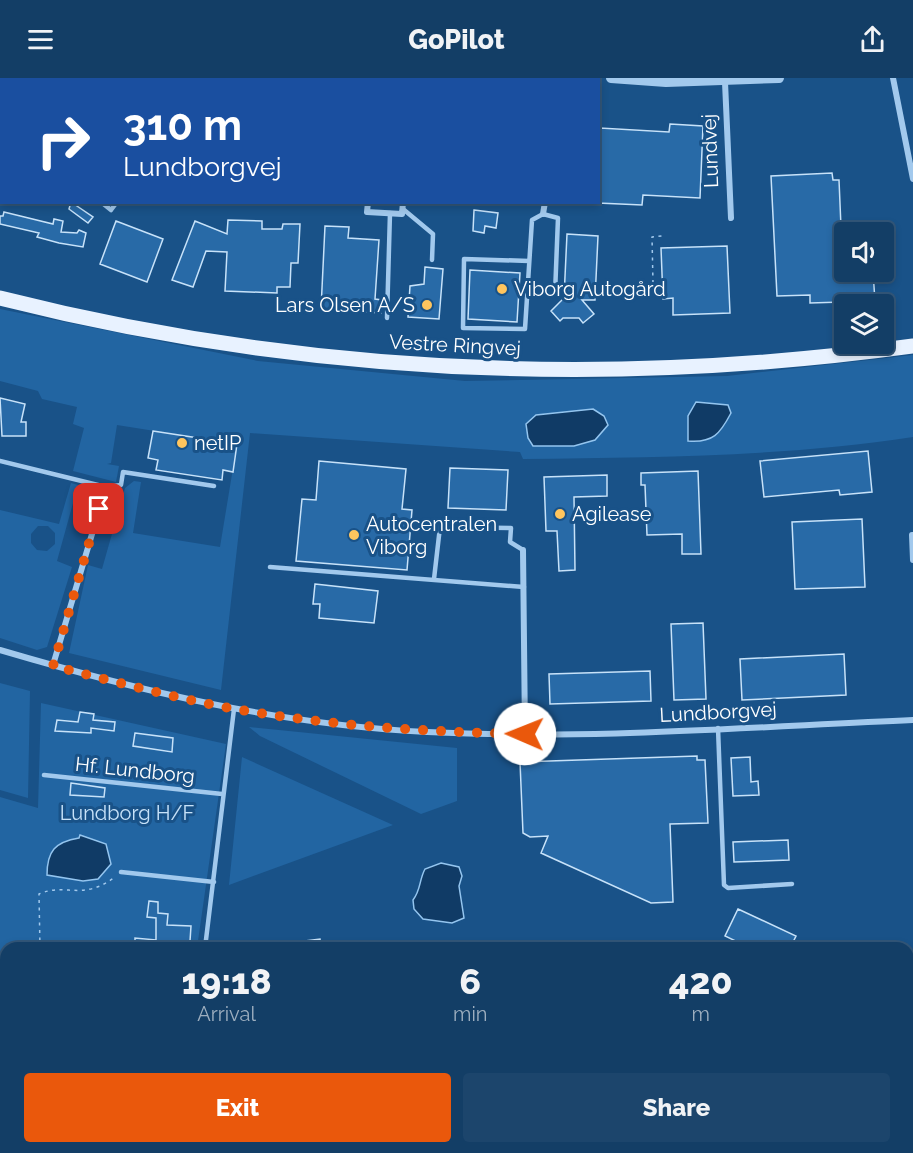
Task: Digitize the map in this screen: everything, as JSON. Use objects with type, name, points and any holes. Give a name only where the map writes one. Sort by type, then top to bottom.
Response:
[{"type":"main road","name":"Vestre Ringvej","points":[[0,298],[135,329],[244,347],[417,365],[543,371],[672,369],[836,357],[913,346]]},
{"type":"street","points":[[611,78],[666,82],[725,82],[779,78]]},
{"type":"street","points":[[893,78],[913,179]]},
{"type":"street","name":"Lundvej","points":[[725,82],[731,218]]},
{"type":"street","points":[[368,204],[367,212],[402,214],[403,206]]},
{"type":"street","points":[[543,214],[545,204]]},
{"type":"street","points":[[53,666],[106,487]]},
{"type":"street","points":[[912,534],[913,560]]},
{"type":"street","points":[[524,550],[525,734]]},
{"type":"street","name":"Lundborgvej","points":[[0,650],[144,690],[234,709],[425,732],[525,734],[913,720]]},
{"type":"lane","points":[[104,204],[111,210],[116,204]]},
{"type":"lane","points":[[403,206],[433,234],[432,260]]},
{"type":"lane","points":[[387,318],[390,213]]},
{"type":"lane","points":[[529,261],[464,259],[463,328],[525,329],[532,220],[543,214],[558,218],[555,294]]},
{"type":"lane","points":[[0,461],[106,487],[121,485],[123,472],[214,486]]},
{"type":"lane","points":[[434,579],[440,527],[511,528],[510,542],[524,550]]},
{"type":"lane","points":[[270,567],[525,587]]},
{"type":"lane","points":[[206,942],[234,709]]},
{"type":"lane","points":[[718,728],[724,885],[728,888],[792,884]]},
{"type":"lane","name":"Hf. Lundborg","points":[[44,775],[222,794]]},
{"type":"lane","points":[[121,872],[214,882]]},
{"type":"path","points":[[653,283],[652,237],[662,236]]},
{"type":"path","points":[[40,942],[39,894],[48,891],[78,892],[99,888],[121,872]]},
{"type":"green space","points":[[0,309],[258,361],[465,381],[727,376],[913,355],[913,437],[865,444],[767,452],[523,459],[520,452],[250,433],[221,690],[69,653],[88,565],[102,569],[125,488],[134,481],[141,482],[133,533],[220,547],[237,444],[117,425],[111,463],[107,464],[119,466],[116,482],[73,471],[84,428],[73,424],[77,407],[42,399],[38,391],[0,381]]},
{"type":"green space","points":[[71,483],[78,485],[57,561],[72,567],[47,647],[37,650],[0,638],[0,510],[59,524]],"holes":[[[38,526],[48,526],[55,533],[55,544],[47,551],[37,550],[31,543],[31,534]]]},
{"type":"green space","points":[[0,683],[30,691],[28,798],[0,790]]},
{"type":"green space","name":"Lundborg H/F","points":[[41,703],[226,744],[198,942],[0,942],[0,797],[38,808]]},
{"type":"green space","points":[[249,727],[457,748],[457,801],[421,814],[260,736]]},
{"type":"green space","points":[[242,757],[393,825],[229,885]]},
{"type":"shaded area","points":[[696,402],[728,405],[731,413],[715,436],[710,439],[688,441],[688,416]]},
{"type":"shaded area","points":[[593,409],[604,416],[608,425],[595,440],[574,446],[533,446],[528,438],[526,424],[536,415]]},
{"type":"shaded area","points":[[80,835],[106,844],[111,864],[98,879],[83,881],[47,875],[47,867],[54,849],[64,842],[79,838]]},
{"type":"shaded area","points":[[441,863],[459,867],[462,876],[459,886],[464,918],[452,923],[423,919],[414,909],[413,900],[425,869]]},
{"type":"building","points":[[670,124],[703,126],[700,198],[643,195],[642,205],[600,203],[600,128],[669,132]]},
{"type":"building","points":[[832,173],[833,180],[839,180],[841,222],[834,222],[834,282],[874,282],[875,294],[834,294],[834,302],[810,303],[810,295],[777,296],[771,176]]},
{"type":"building","points":[[70,204],[74,204],[93,217],[88,223],[69,209]]},
{"type":"building","points":[[474,210],[498,213],[496,228],[485,226],[484,233],[473,231]]},
{"type":"building","points":[[4,212],[53,224],[54,219],[63,221],[61,232],[77,233],[79,230],[86,233],[83,247],[37,237],[39,233],[0,224],[0,216],[3,216]]},
{"type":"building","points":[[228,220],[262,221],[262,229],[282,229],[283,224],[300,224],[298,263],[291,263],[290,287],[277,287],[277,293],[225,291],[227,252],[206,251],[193,287],[172,280],[195,221],[227,234]]},
{"type":"building","points":[[116,221],[163,239],[147,282],[100,264]]},
{"type":"building","points":[[325,226],[349,227],[348,238],[379,240],[375,299],[382,300],[381,313],[321,309]]},
{"type":"building","points":[[567,234],[598,236],[595,300],[582,300],[594,314],[583,323],[579,318],[563,318],[560,321],[551,311],[564,298]]},
{"type":"building","points":[[727,246],[730,313],[673,315],[673,298],[663,299],[661,248]]},
{"type":"building","points":[[425,267],[443,269],[439,319],[408,317],[410,286],[424,284]]},
{"type":"building","points":[[470,270],[520,273],[517,322],[468,319]]},
{"type":"building","points":[[0,398],[25,404],[21,422],[26,422],[26,436],[2,436]]},
{"type":"building","points":[[153,431],[237,444],[233,472],[223,470],[222,480],[156,470],[158,460],[148,458]]},
{"type":"building","points":[[868,451],[872,492],[840,495],[839,490],[764,497],[760,461]]},
{"type":"building","name":"Autocentralen Viborg","points":[[319,461],[406,469],[402,509],[412,510],[407,570],[296,561],[302,499],[316,500]]},
{"type":"building","points":[[450,468],[508,470],[506,510],[448,508]]},
{"type":"building","points":[[698,471],[701,554],[682,554],[682,534],[647,535],[645,485],[641,485],[641,473]]},
{"type":"building","name":"Agilease","points":[[607,475],[607,496],[574,497],[575,570],[559,571],[557,531],[546,531],[544,477]]},
{"type":"building","points":[[862,519],[865,587],[795,589],[792,522]]},
{"type":"building","points":[[315,584],[378,591],[374,623],[319,618],[320,604],[313,604]]},
{"type":"building","points":[[703,623],[706,699],[674,700],[671,624]]},
{"type":"building","points":[[844,654],[846,695],[742,700],[740,659]]},
{"type":"building","points":[[650,671],[651,701],[550,704],[549,674]]},
{"type":"building","points":[[80,712],[94,714],[93,720],[115,722],[114,731],[91,728],[91,733],[55,731],[57,720],[78,722]]},
{"type":"building","points":[[135,733],[173,738],[172,752],[133,746]]},
{"type":"building","points":[[697,756],[697,760],[705,760],[708,823],[670,824],[673,902],[651,903],[541,853],[548,836],[530,837],[523,833],[520,762]]},
{"type":"building","points":[[750,757],[751,782],[758,781],[759,795],[733,796],[731,758]]},
{"type":"building","points":[[71,783],[105,788],[104,797],[70,795]]},
{"type":"building","points":[[788,840],[789,860],[734,862],[733,842]]},
{"type":"building","points":[[149,901],[158,902],[158,913],[168,914],[167,925],[191,926],[190,941],[135,942],[135,938],[156,940],[156,918],[147,917]]},
{"type":"building","points":[[738,909],[796,936],[793,942],[738,942],[725,936]]},
{"type":"building","points":[[320,939],[320,942],[297,942]]},
{"type":"place","name":"Viborg Autogård","points":[[502,289]]},
{"type":"place","name":"Lars Olsen A/S","points":[[427,305]]},
{"type":"place","name":"netIP","points":[[182,443]]},
{"type":"place","name":"Agilease","points":[[560,514]]},
{"type":"place","name":"Autocentralen Viborg","points":[[354,535]]},
{"type":"route","points":[[99,509],[53,666],[144,690],[234,709],[425,732],[525,734]]}]
